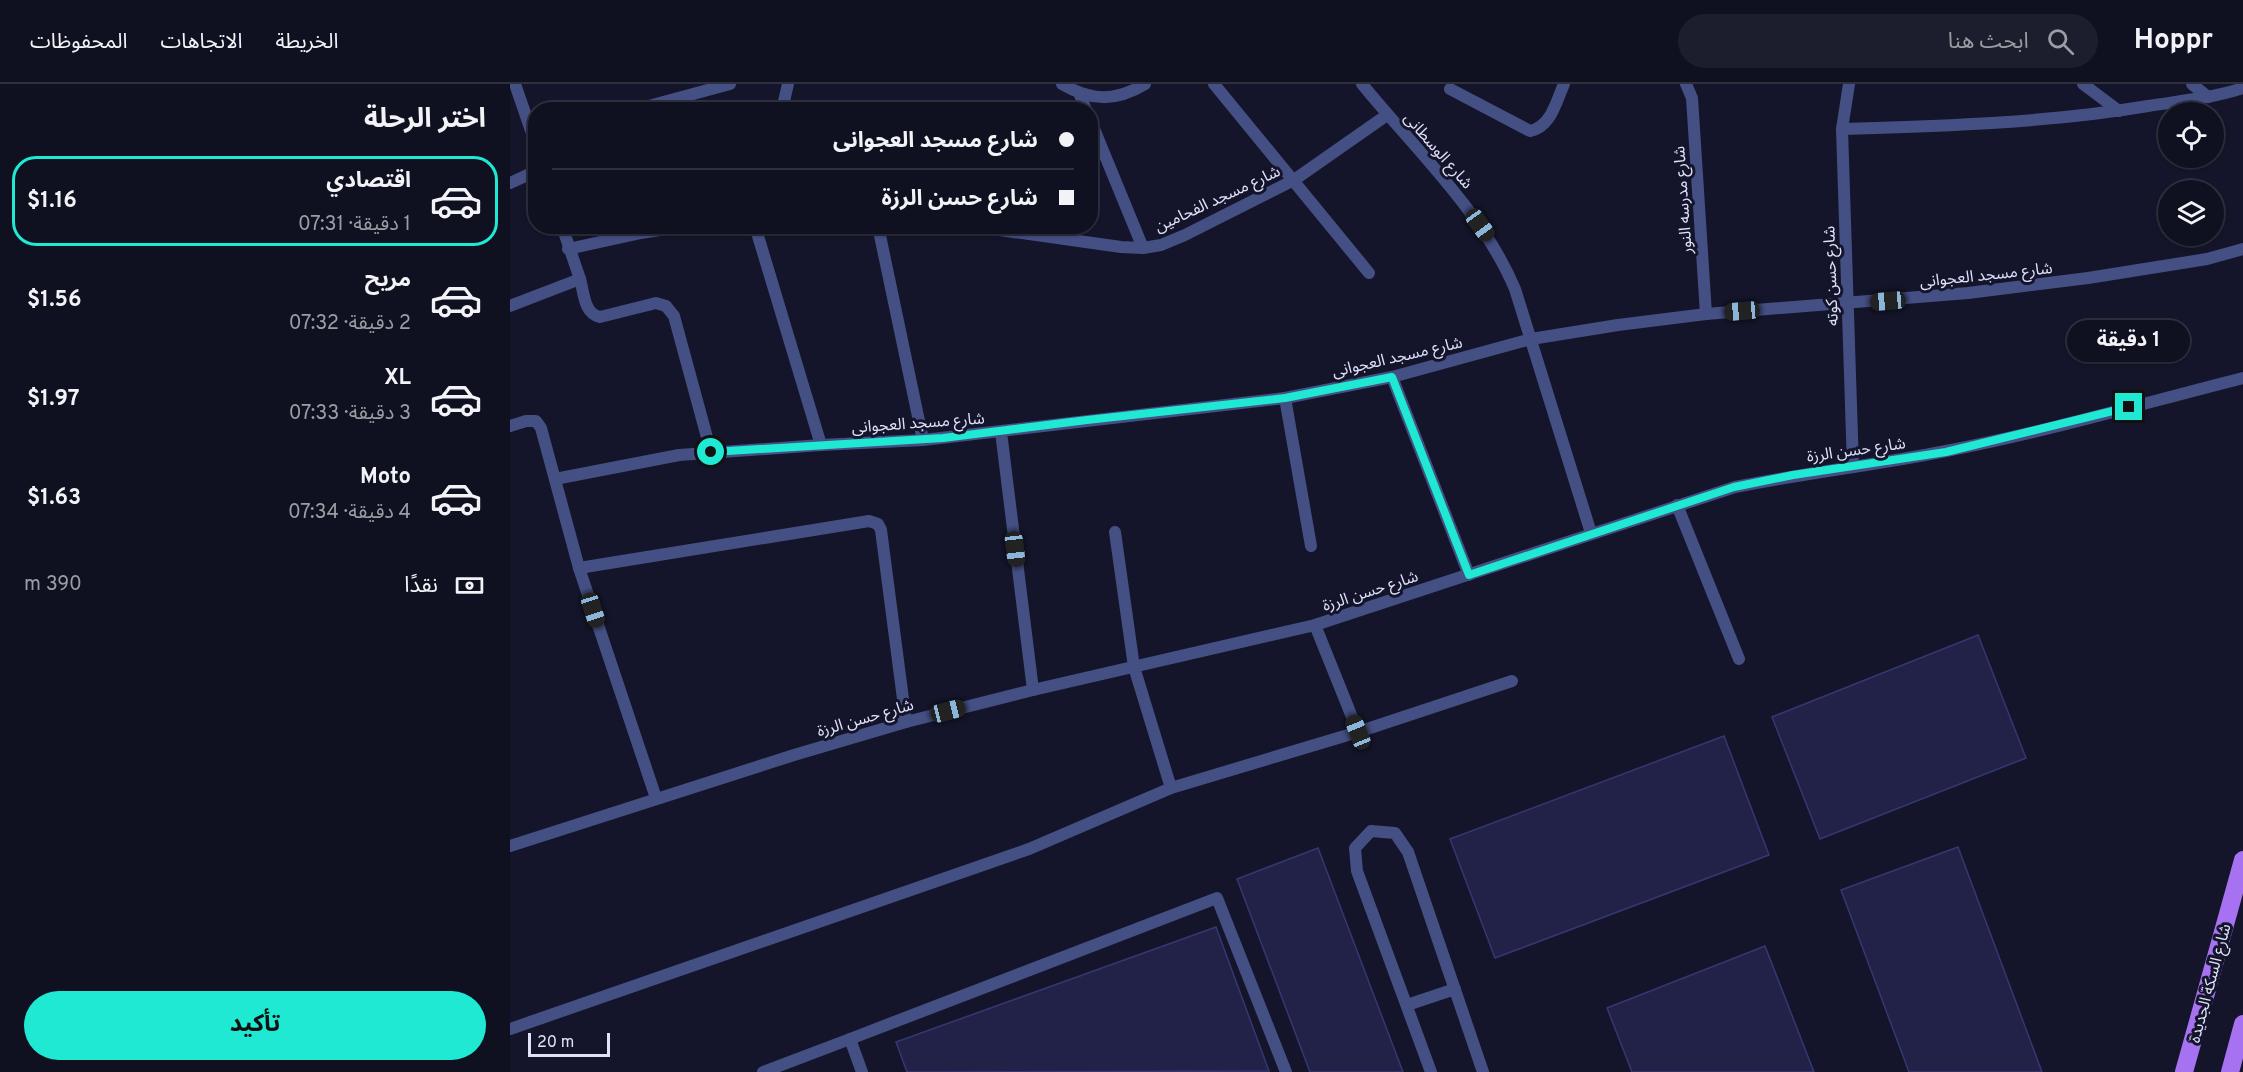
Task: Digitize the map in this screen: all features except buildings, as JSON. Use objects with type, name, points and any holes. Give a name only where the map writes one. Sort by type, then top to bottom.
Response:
[{"type":"main road","name":"شارع السكة الجديدة","points":[[2184,1072],[2243,860]]},
{"type":"main road","points":[[2235,1063],[2243,1024]]},
{"type":"street","points":[[515,84],[528,120]]},
{"type":"street","points":[[664,102],[730,84]]},
{"type":"street","points":[[784,102],[788,84]]},
{"type":"street","points":[[1062,84],[1080,95],[1105,98],[1129,92],[1145,84]]},
{"type":"street","points":[[1214,84],[1369,273]]},
{"type":"street","name":"شارع الوسطانى","points":[[1362,84],[1472,214],[1504,262],[1531,339],[1591,534]]},
{"type":"street","points":[[1450,89],[1530,131],[1538,130],[1546,124],[1564,84]]},
{"type":"street","name":"شارع مدرسه النور","points":[[1686,84],[1692,98],[1706,314]]},
{"type":"street","name":"شارع حسن كوته","points":[[1849,84],[1842,129],[1852,467]]},
{"type":"street","points":[[2083,84],[2119,111]]},
{"type":"street","points":[[2192,84],[2208,97]]},
{"type":"street","points":[[1842,129],[1969,126],[2119,111],[2208,97],[2243,88]]},
{"type":"street","points":[[1080,95],[1083,102]]},
{"type":"street","name":"شارع مسجد الفحامين","points":[[1028,234],[1121,247],[1143,248],[1161,245],[1294,180],[1387,115]]},
{"type":"street","points":[[1098,139],[1143,248]]},
{"type":"street","points":[[510,183],[528,175]]},
{"type":"street","points":[[564,234],[588,310],[594,316],[600,317],[656,303],[666,306],[674,316],[711,452]]},
{"type":"street","points":[[568,249],[636,234]]},
{"type":"street","points":[[758,234],[821,445]]},
{"type":"street","points":[[880,234],[923,440]]},
{"type":"street","name":"شارع مسجد العجوانى","points":[[555,479],[679,455],[923,440],[1285,398],[1392,377],[1531,339],[1618,325],[1706,314],[1968,293],[2088,279],[2207,258],[2243,249]]},
{"type":"street","points":[[510,306],[580,279]]},
{"type":"street","points":[[1392,377],[1469,575]]},
{"type":"street","name":"شارع حسن الرزة","points":[[510,846],[656,798],[906,722],[1033,690],[1315,625],[1734,487],[1992,442],[2243,378]]},
{"type":"street","points":[[1285,398],[1311,546]]},
{"type":"street","points":[[510,426],[526,420],[536,421],[541,428],[579,568],[656,798]]},
{"type":"street","points":[[1001,432],[1033,690]]},
{"type":"street","points":[[1677,505],[1739,659]]},
{"type":"street","points":[[579,568],[868,521],[878,524],[881,530],[906,722]]},
{"type":"street","points":[[1115,532],[1134,667],[1170,788]]},
{"type":"street","points":[[1315,625],[1358,732]]},
{"type":"street","points":[[510,1029],[1029,849],[1170,788],[1358,732],[1512,681]]},
{"type":"street","points":[[1431,1072],[1358,871],[1355,848],[1371,831],[1395,833],[1408,852],[1483,1072]]},
{"type":"street","points":[[763,1072],[1217,898],[1286,1072]]},
{"type":"street","points":[[1407,1005],[1455,989]]},
{"type":"street","points":[[850,1039],[862,1072]]},
{"type":"route","points":[[711,452],[923,440],[1001,432],[1285,398],[1392,377],[1469,575],[1734,487],[1793,475],[1946,452],[2129,407]]}]
